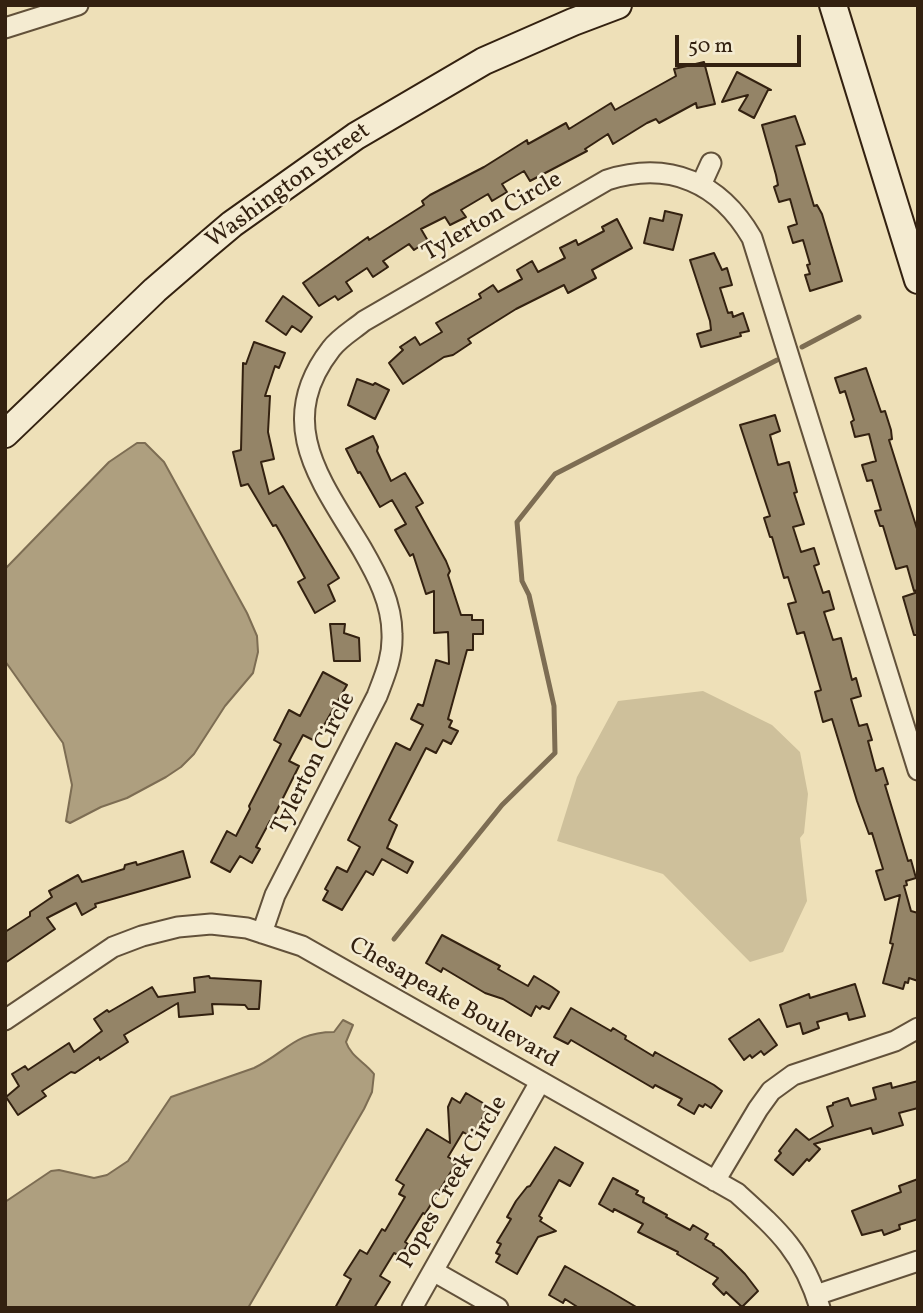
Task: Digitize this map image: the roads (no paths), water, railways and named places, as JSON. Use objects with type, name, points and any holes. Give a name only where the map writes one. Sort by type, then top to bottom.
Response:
[{"type":"main road","name":"Washington Street","points":[[5,434],[136,307],[206,246],[232,224],[345,144],[484,61],[618,5]]},
{"type":"main road","points":[[832,5],[918,280]]},
{"type":"street","points":[[5,27],[78,5]]},
{"type":"street","points":[[701,185],[711,163]]},
{"type":"street","name":"Tylerton Circle","points":[[262,933],[275,895],[377,696],[390,663],[393,632],[380,580],[316,472],[308,449],[304,427],[306,400],[320,366],[332,347],[364,321],[607,180],[628,173],[651,171],[677,175],[701,185],[720,196],[740,217],[752,238],[918,770]]},
{"type":"street","name":"Chesapeake Boulevard","points":[[5,1020],[113,947],[177,927],[211,924],[247,928],[302,946],[737,1194],[777,1229],[793,1249],[808,1272],[818,1301]]},
{"type":"street","points":[[715,1181],[771,1091],[793,1075],[895,1041],[918,1028]]},
{"type":"street","name":"Popes Creek Circle","points":[[412,1308],[540,1082]]},
{"type":"street","points":[[818,1301],[918,1261]]},
{"type":"street","points":[[433,1271],[498,1308]]},
{"type":"waterway","points":[[802,347],[859,317]]},
{"type":"waterway","points":[[394,939],[502,805],[555,753],[554,706],[529,595],[522,581],[517,522],[555,474],[777,360]]}]
